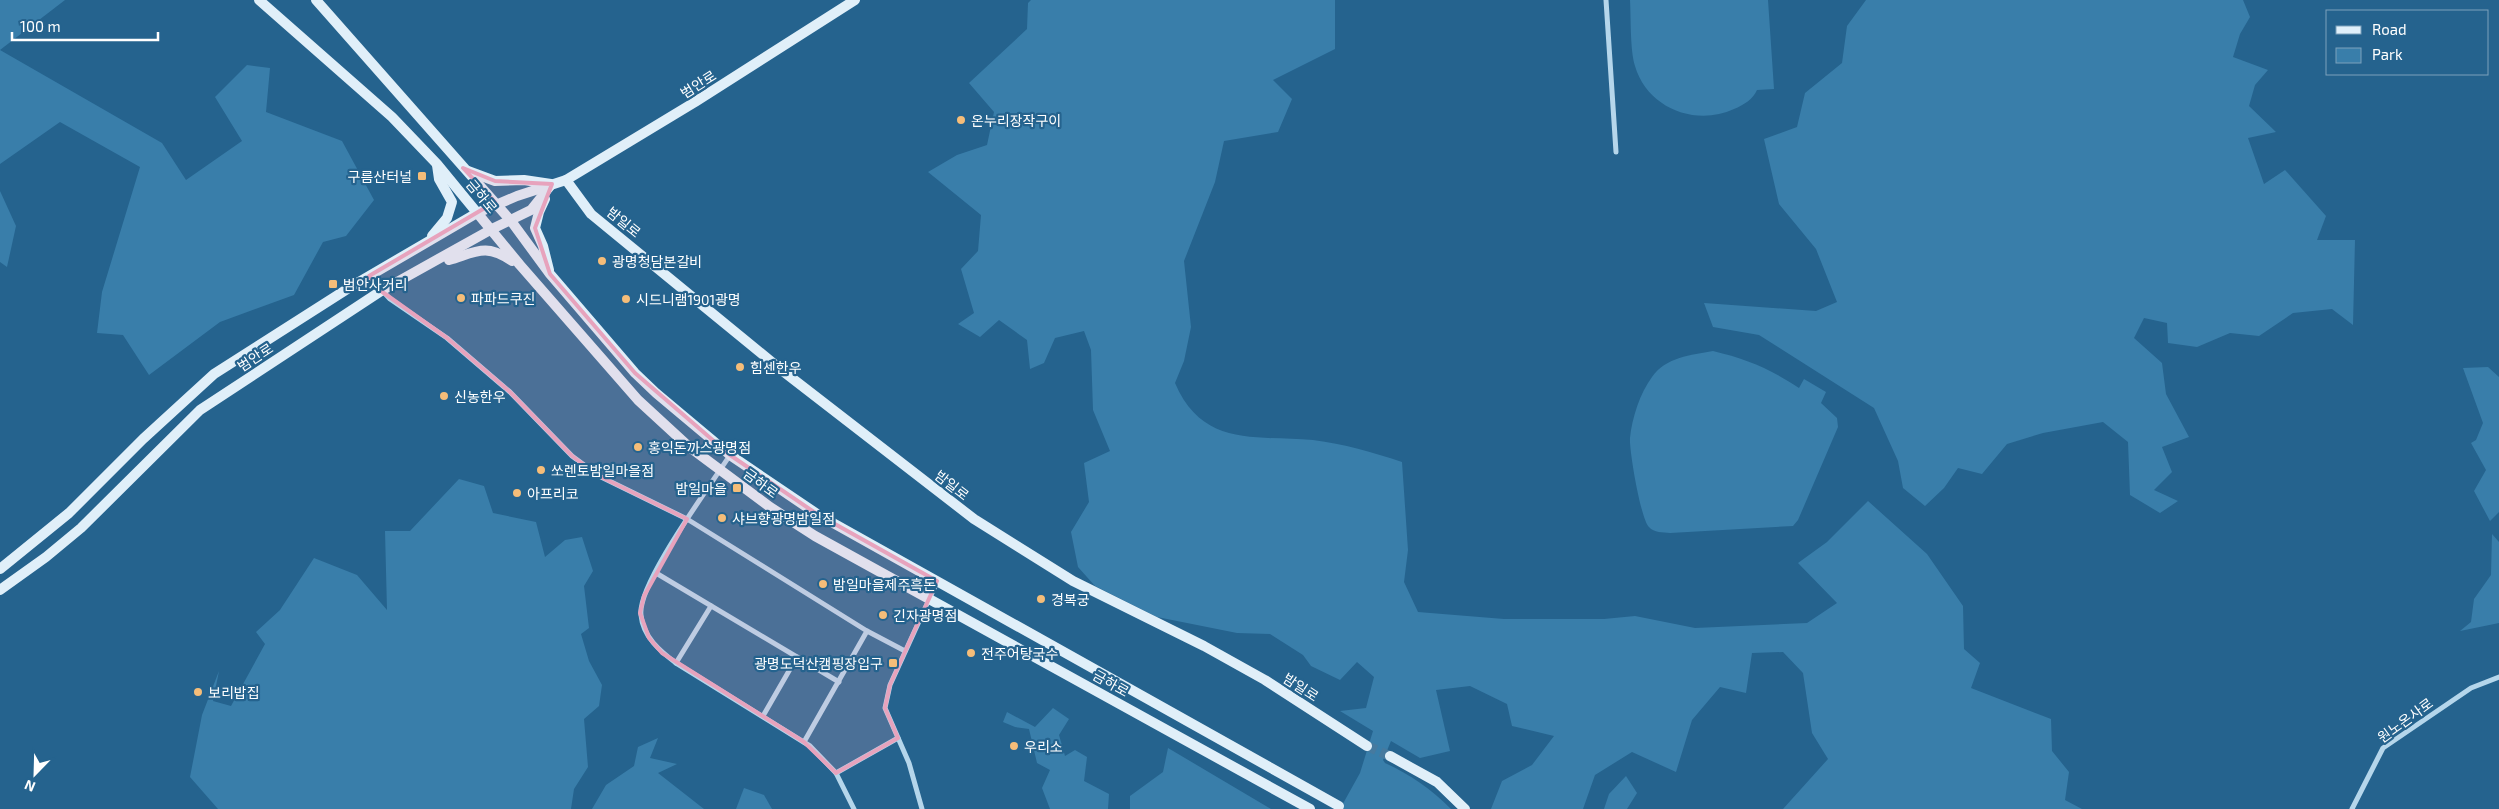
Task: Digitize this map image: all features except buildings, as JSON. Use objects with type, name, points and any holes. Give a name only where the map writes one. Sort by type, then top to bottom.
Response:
[{"type":"main road","name":"금하로","points":[[259,0],[392,117],[437,164],[492,229],[520,266],[638,400],[688,446],[720,471],[815,536],[1310,809]]},
{"type":"main road","name":"금하로","points":[[316,0],[463,168],[498,205],[550,274],[635,373],[730,455],[817,514],[1339,806]]},
{"type":"main road","name":"범안로","points":[[0,569],[69,513],[143,439],[214,374],[369,276],[477,212],[517,196],[566,180],[695,102],[856,0]]},
{"type":"main road","points":[[428,242],[447,218],[452,202],[439,179],[437,164]]},
{"type":"main road","points":[[463,168],[495,181],[524,180],[552,184],[539,212],[535,228],[543,246],[550,274]]},
{"type":"main road","name":"밤일로","points":[[566,180],[592,214],[784,372],[974,519],[1073,581],[1204,646],[1264,680],[1367,746]]},
{"type":"main road","name":"범안로","points":[[0,590],[46,557],[81,528],[200,410],[381,292],[492,229],[531,210],[552,184]]},
{"type":"main road","points":[[431,265],[469,252],[486,250],[498,253],[520,266]]},
{"type":"main road","points":[[1390,756],[1437,782],[1466,809]]},
{"type":"street","points":[[1606,0],[1616,152]]},
{"type":"street","points":[[369,276],[381,292],[447,338],[510,392],[572,456],[599,476],[687,519],[867,631],[904,651]]},
{"type":"street","points":[[730,455],[687,519],[644,596],[640,613],[643,625],[649,638],[662,653],[720,692],[804,742],[836,773],[854,809]]},
{"type":"street","points":[[656,573],[839,682]]},
{"type":"street","points":[[922,809],[909,763],[884,708],[890,685],[904,651],[937,581]]},
{"type":"street","points":[[676,663],[711,606]]},
{"type":"street","points":[[804,742],[867,631]]},
{"type":"street","points":[[763,716],[797,657]]},
{"type":"street","name":"원노온사로","points":[[2352,809],[2383,748],[2471,688],[2499,677]]},
{"type":"street","points":[[836,773],[898,738]]},
{"type":"highlighted area","points":[[463,168],[495,181],[552,184],[535,228],[550,274],[635,373],[730,455],[817,514],[937,581],[890,685],[885,708],[898,738],[836,773],[804,742],[662,653],[649,638],[640,613],[644,596],[687,519],[599,476],[572,456],[510,392],[447,338],[381,291],[369,276],[495,202]]},
{"type":"green space","points":[[0,0],[65,0],[0,50]]},
{"type":"green space","points":[[1031,0],[1335,0],[1335,49],[1273,80],[1292,99],[1278,132],[1224,141],[1215,182],[1184,261],[1191,327],[1184,361],[1175,383],[1187,404],[1200,419],[1216,428],[1233,434],[1252,437],[1313,440],[1369,452],[1402,462],[1408,550],[1404,582],[1418,612],[1504,619],[1604,619],[1635,616],[1695,628],[1807,623],[1837,603],[1798,563],[1827,542],[1868,501],[1927,554],[1963,606],[1964,649],[1980,663],[1971,688],[2051,719],[2052,751],[2069,772],[2065,800],[2082,809],[1783,809],[1828,759],[1812,733],[1803,673],[1783,652],[1752,653],[1746,693],[1720,687],[1692,720],[1676,772],[1632,752],[1595,775],[1583,809],[1491,809],[1502,781],[1532,765],[1554,736],[1512,726],[1507,704],[1470,686],[1436,690],[1450,751],[1420,758],[1391,741],[1383,760],[1420,783],[1451,809],[1340,809],[1360,773],[1373,731],[1340,711],[1366,708],[1374,677],[1357,662],[1340,680],[1311,666],[1303,655],[1270,634],[1237,633],[1157,617],[1095,586],[1078,567],[1071,532],[1089,502],[1084,463],[1110,451],[1093,410],[1091,350],[1084,331],[1055,338],[1044,363],[1030,369],[1027,340],[999,320],[980,337],[958,324],[974,313],[961,269],[978,251],[981,215],[928,172],[957,155],[987,145],[994,112],[969,83],[1027,29],[1028,3]]},
{"type":"green space","points":[[1630,0],[1768,0],[1774,89],[1757,90],[1745,104],[1719,114],[1704,116],[1675,110],[1662,103],[1650,93],[1641,81],[1635,66],[1631,43]]},
{"type":"green space","points":[[1866,0],[2243,0],[2250,17],[2240,34],[2233,57],[2268,70],[2255,85],[2249,106],[2276,132],[2248,138],[2264,184],[2285,170],[2326,216],[2317,240],[2355,240],[2353,325],[2332,309],[2293,313],[2259,336],[2230,333],[2197,347],[2168,343],[2167,323],[2144,318],[2134,338],[2162,363],[2166,394],[2189,437],[2162,447],[2172,472],[2154,490],[2178,501],[2160,513],[2130,495],[2128,442],[2103,422],[2043,433],[2007,444],[1982,474],[1958,468],[1944,488],[1925,506],[1903,488],[1898,461],[1874,408],[1759,335],[1713,327],[1704,303],[1816,311],[1837,302],[1816,249],[1779,204],[1764,139],[1797,127],[1805,93],[1842,63],[1847,26]]},
{"type":"green space","points":[[0,50],[162,143],[186,180],[242,141],[215,97],[247,65],[270,68],[266,112],[342,141],[374,200],[346,236],[323,242],[294,295],[220,322],[149,375],[123,335],[97,333],[102,292],[140,167],[60,122],[0,164]]},
{"type":"green space","points":[[0,191],[16,226],[7,267],[0,262]]},
{"type":"green space","points":[[1713,351],[1757,365],[1799,388],[1804,379],[1826,392],[1821,403],[1837,418],[1838,427],[1798,520],[1793,526],[1670,533],[1653,530],[1646,522],[1633,470],[1630,445],[1633,422],[1640,398],[1652,377],[1664,365],[1680,358]]},
{"type":"green space","points":[[2488,367],[2499,377],[2499,512],[2490,521],[2474,491],[2486,470],[2471,443],[2476,440],[2483,423],[2463,368]]},
{"type":"green space","points":[[459,479],[484,486],[493,513],[536,522],[545,557],[565,540],[582,537],[593,571],[584,586],[589,628],[581,634],[589,661],[602,685],[599,706],[584,719],[588,767],[574,789],[571,809],[218,809],[190,777],[202,715],[219,671],[213,701],[231,706],[265,644],[256,632],[280,610],[314,558],[357,575],[387,610],[385,531],[410,531]]},
{"type":"green space","points":[[2492,534],[2499,542],[2499,623],[2460,631],[2471,622],[2474,599],[2491,575]]},
{"type":"green space","points":[[1053,708],[1069,719],[1059,735],[1065,756],[1075,750],[1087,757],[1084,781],[1109,794],[1108,809],[1050,809],[1042,788],[1050,770],[1037,763],[1029,729],[1015,727],[1003,722],[1007,712],[1035,727]]},
{"type":"green space","points":[[658,738],[650,758],[677,764],[658,773],[704,809],[592,809],[606,785],[634,766],[638,747]]},
{"type":"green space","points":[[1168,748],[1271,809],[1130,809],[1130,796],[1163,772]]},
{"type":"green space","points":[[1626,776],[1637,793],[1627,809],[1604,809],[1609,794]]},
{"type":"green space","points":[[744,788],[764,795],[772,809],[736,809]]},
{"type":"tunnel","points":[[1367,746],[1390,756]]},
{"type":"place","name":"온누리장작구이","points":[[961,120]]},
{"type":"place","name":"구름산터널","points":[[422,176]]},
{"type":"place","name":"광명청담본갈비","points":[[602,261]]},
{"type":"place","name":"범안사거리","points":[[333,284]]},
{"type":"place","name":"파파드쿠진","points":[[461,298]]},
{"type":"place","name":"시드니램1901광명","points":[[626,299]]},
{"type":"place","name":"힘센한우","points":[[740,367]]},
{"type":"place","name":"신농한우","points":[[444,396]]},
{"type":"place","name":"홍익돈까스광명점","points":[[638,447]]},
{"type":"place","name":"쏘렌토밤일마을점","points":[[541,470]]},
{"type":"place","name":"밤일마을","points":[[737,488]]},
{"type":"place","name":"아프리코","points":[[517,493]]},
{"type":"place","name":"샤브향광명밤일점","points":[[722,518]]},
{"type":"place","name":"밤일마을제주흑돈","points":[[823,584]]},
{"type":"place","name":"경복궁","points":[[1041,599]]},
{"type":"place","name":"긴자광명점","points":[[883,615]]},
{"type":"place","name":"전주어탕국수","points":[[971,653]]},
{"type":"place","name":"광명도덕산캠핑장입구","points":[[893,663]]},
{"type":"place","name":"보리밥집","points":[[198,692]]},
{"type":"place","name":"우리소","points":[[1014,746]]}]
